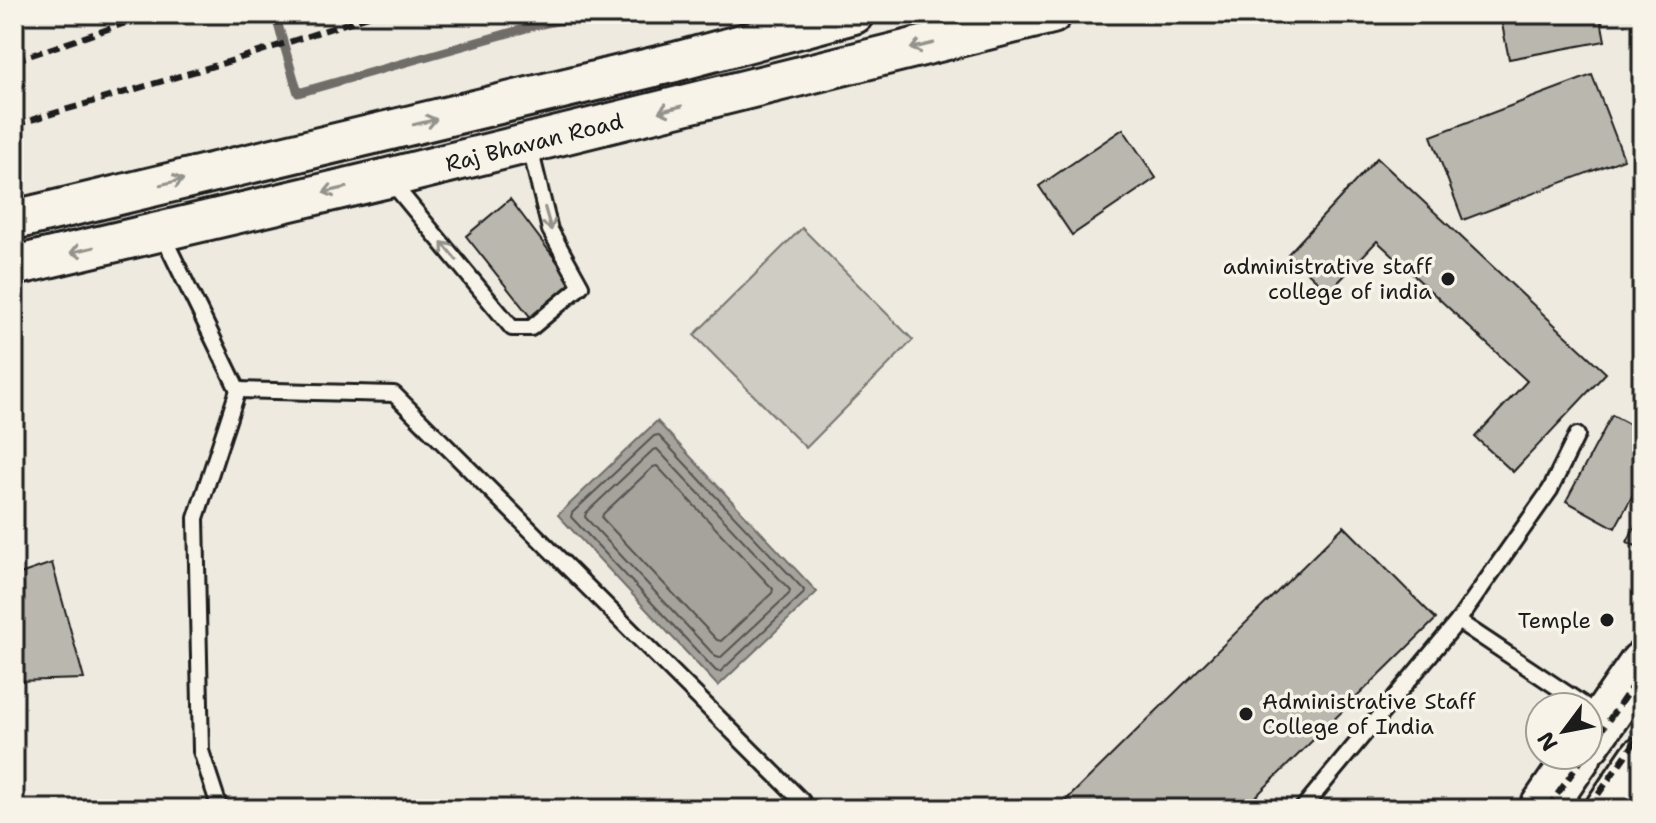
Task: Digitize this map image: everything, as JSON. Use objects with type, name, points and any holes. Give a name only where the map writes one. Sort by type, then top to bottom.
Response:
[{"type":"highway","points":[[1604,706],[1642,664]]},
{"type":"highway","points":[[1608,809],[1642,759]]},
{"type":"highway","points":[[1542,809],[1568,771]]},
{"type":"main road","name":"Raj Bhavan Road","points":[[14,220],[675,62],[854,14]]},
{"type":"main road","name":"Raj Bhavan Road","points":[[14,266],[388,178],[1052,14]]},
{"type":"lane","points":[[388,178],[512,328],[531,328],[581,286],[550,230],[529,143]]},
{"type":"lane","points":[[161,231],[238,390],[196,518],[201,751],[220,809]]},
{"type":"lane","points":[[238,390],[394,394],[802,801],[805,809]]},
{"type":"lane","points":[[1302,809],[1458,621],[1550,490],[1577,435]]},
{"type":"lane","points":[[1458,621],[1554,691]]},
{"type":"shaded area","points":[[802,228],[913,340],[806,448],[694,335]]},
{"type":"water","points":[[657,421],[817,592],[718,686],[558,515]]},
{"type":"building","points":[[1500,14],[1600,14],[1605,41],[1509,59]]},
{"type":"building","points":[[1592,75],[1624,159],[1463,220],[1431,136]]},
{"type":"building","points":[[1123,129],[1156,178],[1072,235],[1039,186]]},
{"type":"building","points":[[1377,158],[1606,373],[1513,472],[1475,437],[1527,381],[1377,241],[1329,292],[1288,254]]},
{"type":"building","points":[[510,199],[574,284],[532,319],[466,236]]},
{"type":"building","points":[[1612,415],[1642,431],[1642,478],[1615,528],[1566,501]]},
{"type":"building","points":[[1642,513],[1642,549],[1627,542]]},
{"type":"building","name":"Administrative Staff College of India","points":[[1344,526],[1436,619],[1243,809],[1057,809]]},
{"type":"building","points":[[52,563],[84,679],[14,681],[14,576]]},
{"type":"waterway","points":[[275,14],[298,93],[537,25],[589,14]]},
{"type":"railway","points":[[14,61],[152,14]]},
{"type":"railway","points":[[14,125],[234,60],[375,14]]},
{"type":"railway","points":[[1604,727],[1642,672]]},
{"type":"railway","points":[[1588,809],[1642,732]]},
{"type":"railway","points":[[1547,809],[1574,771]]},
{"type":"place","name":"administrative staff college of india","points":[[1448,279]]},
{"type":"place","name":"Temple","points":[[1607,620]]},
{"type":"place","name":"Administrative Staff College of India","points":[[1246,714]]}]
